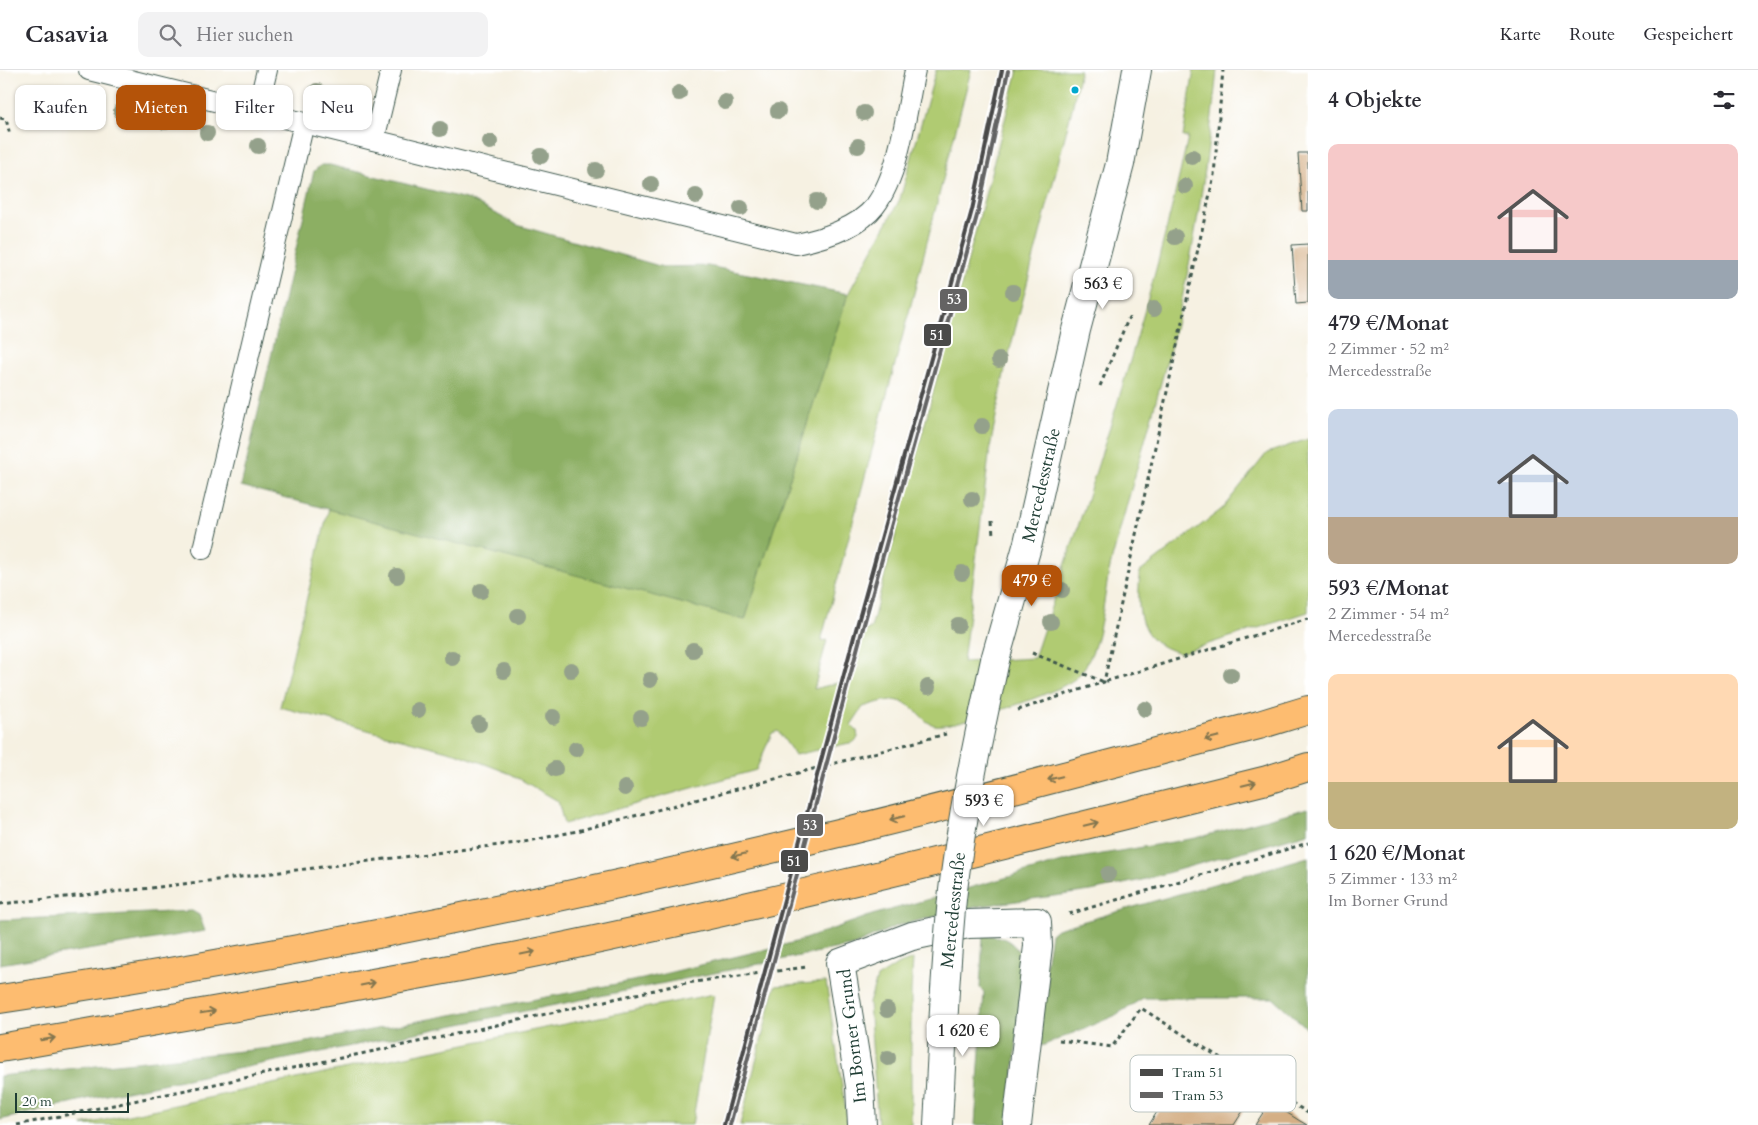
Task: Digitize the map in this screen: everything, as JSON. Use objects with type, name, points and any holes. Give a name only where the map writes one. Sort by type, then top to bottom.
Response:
[{"type":"highway","points":[[0,999],[139,979],[494,911],[851,830],[1259,726],[1308,710]]},
{"type":"highway","points":[[0,1048],[334,991],[516,956],[828,889],[1267,780],[1308,768]]},
{"type":"street","name":"Mercedesstraße","points":[[938,1125],[952,899],[977,740],[995,660],[1028,543],[1076,330],[1120,164],[1137,70]]},
{"type":"street","name":"Im Borner Grund","points":[[862,1125],[860,1086],[840,963],[912,936],[968,924],[1037,922]]},
{"type":"street","points":[[1017,1125],[1038,946],[1037,922]]},
{"type":"lane","points":[[89,70],[216,101]]},
{"type":"lane","points":[[264,85],[268,70]]},
{"type":"lane","points":[[374,140],[392,70]]},
{"type":"lane","points":[[333,130],[796,244],[822,238],[849,226],[874,208],[891,179],[915,70]]},
{"type":"lane","points":[[203,549],[303,127]]},
{"type":"path","points":[[1104,682],[1214,175],[1223,70]]},
{"type":"path","points":[[0,118],[6,118],[10,136]]},
{"type":"path","points":[[1014,711],[1308,620]]},
{"type":"path","points":[[1032,653],[1104,682]]},
{"type":"path","points":[[0,904],[151,888],[524,842],[578,831],[951,732]]},
{"type":"path","points":[[1037,922],[1046,921],[1308,843]]},
{"type":"path","points":[[17,1125],[447,1036],[686,983],[840,963]]},
{"type":"path","points":[[1028,1036],[1112,1047],[1141,1008],[1216,1055]]},
{"type":"path","points":[[1296,1105],[1308,1113]]},
{"type":"green space","points":[[936,70],[971,70],[913,297],[821,641],[827,640],[814,689],[849,680],[863,631],[871,628],[1018,70],[1080,70],[1072,109],[1005,369],[990,448],[963,662],[1034,658],[1098,464],[1156,269],[1188,137],[1183,137],[1194,70],[1217,70],[1199,207],[1180,308],[1112,559],[1097,637],[1086,665],[1077,677],[1052,691],[1008,708],[945,725],[930,723],[905,703],[892,700],[879,702],[863,707],[851,725],[857,731],[858,738],[854,742],[795,755],[778,731],[772,733],[756,770],[564,824],[558,801],[511,774],[459,754],[280,707],[329,508],[745,620],[848,294],[900,199]]},
{"type":"green space","points":[[321,165],[330,165],[470,200],[517,225],[663,267],[708,266],[848,294],[745,620],[241,486],[314,171]]},
{"type":"green space","points":[[1308,439],[1308,612],[1180,653],[1166,648],[1155,641],[1142,623],[1139,599],[1140,572],[1222,509],[1267,453]]},
{"type":"green space","points":[[1308,808],[1308,833],[1142,880],[1091,891],[980,906],[899,925],[854,945],[87,1099],[0,1120],[0,1076],[280,1047],[643,979],[796,942],[872,915],[1073,859],[1196,838]]},
{"type":"green space","points":[[1308,857],[1308,1029],[1273,998],[1143,998],[1114,1016],[1042,1046],[1036,1026],[1051,934],[1057,929]]},
{"type":"green space","points":[[192,911],[199,915],[205,931],[0,964],[0,920]]},
{"type":"green space","points":[[983,935],[997,936],[1007,940],[1015,947],[1023,959],[1010,1125],[975,1125],[984,992],[980,988]]},
{"type":"green space","points":[[913,959],[911,992],[911,1125],[878,1125],[869,1003],[877,978],[897,965]]},
{"type":"green space","points":[[826,982],[848,1125],[740,1125],[775,986]]},
{"type":"green space","points":[[714,994],[692,1125],[82,1125],[366,1064]]},
{"type":"building","points":[[1298,153],[1308,153],[1308,211],[1302,211]]},
{"type":"building","points":[[1308,244],[1308,303],[1296,304],[1292,245]]},
{"type":"building","points":[[1157,1112],[1242,1112],[1234,1125],[1149,1125]]},
{"type":"building","points":[[1263,1112],[1286,1112],[1307,1125],[1255,1125]]},
{"type":"tram line","name":"51","points":[[724,1125],[855,633],[972,210],[1002,70]]},
{"type":"tram line","name":"53","points":[[730,1125],[861,635],[978,212],[1008,71]]}]
